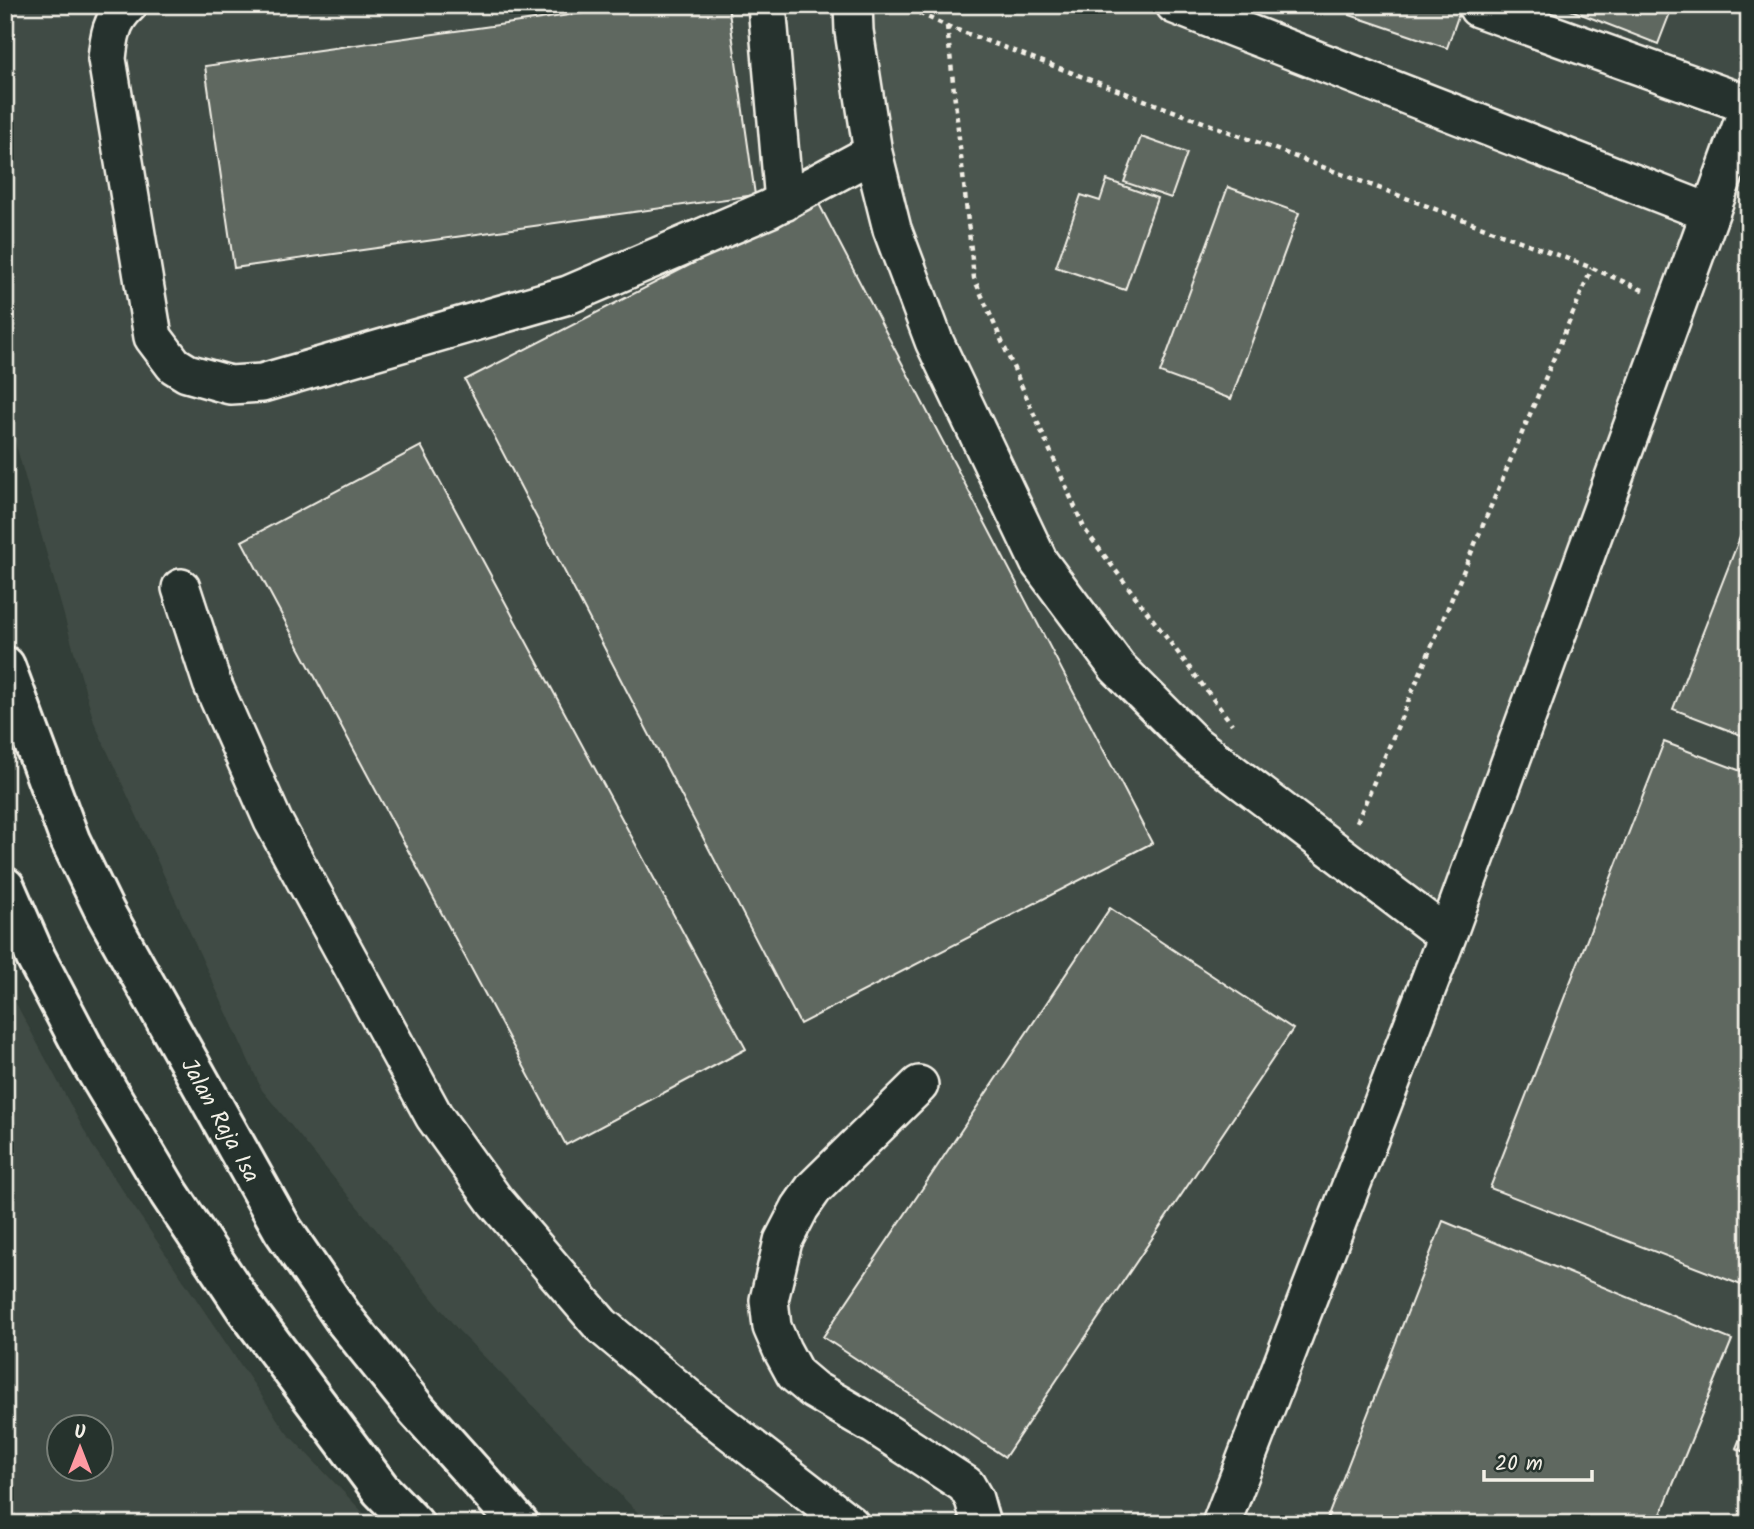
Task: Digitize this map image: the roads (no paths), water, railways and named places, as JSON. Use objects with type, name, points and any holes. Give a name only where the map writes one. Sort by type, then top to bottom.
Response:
[{"type":"main road","name":"Jalan Raja Isa","points":[[5,666],[70,841],[105,912],[283,1230],[344,1319],[417,1410],[519,1524]]},
{"type":"main road","points":[[5,887],[36,958],[89,1059],[169,1193],[246,1309],[381,1490],[414,1524]]},
{"type":"lane","points":[[128,5],[119,13],[110,31],[107,59],[153,337],[174,365],[187,373],[230,385],[262,383],[555,299],[784,202],[873,153]]},
{"type":"lane","points":[[767,5],[784,202]]},
{"type":"lane","points":[[853,5],[854,31],[873,153],[892,229],[934,341],[1039,562],[1117,667],[1195,745],[1447,936]]},
{"type":"lane","points":[[1175,5],[1710,213]]},
{"type":"lane","points":[[1221,1524],[1447,936],[1749,105],[1478,8]]},
{"type":"lane","points":[[181,588],[212,683],[274,821],[434,1116],[495,1201],[601,1325],[694,1403],[850,1524]]},
{"type":"lane","points":[[919,1085],[814,1188],[800,1208],[783,1241],[780,1253],[769,1300],[772,1326],[795,1374],[814,1391],[874,1424],[966,1485],[975,1499],[981,1524]]}]
